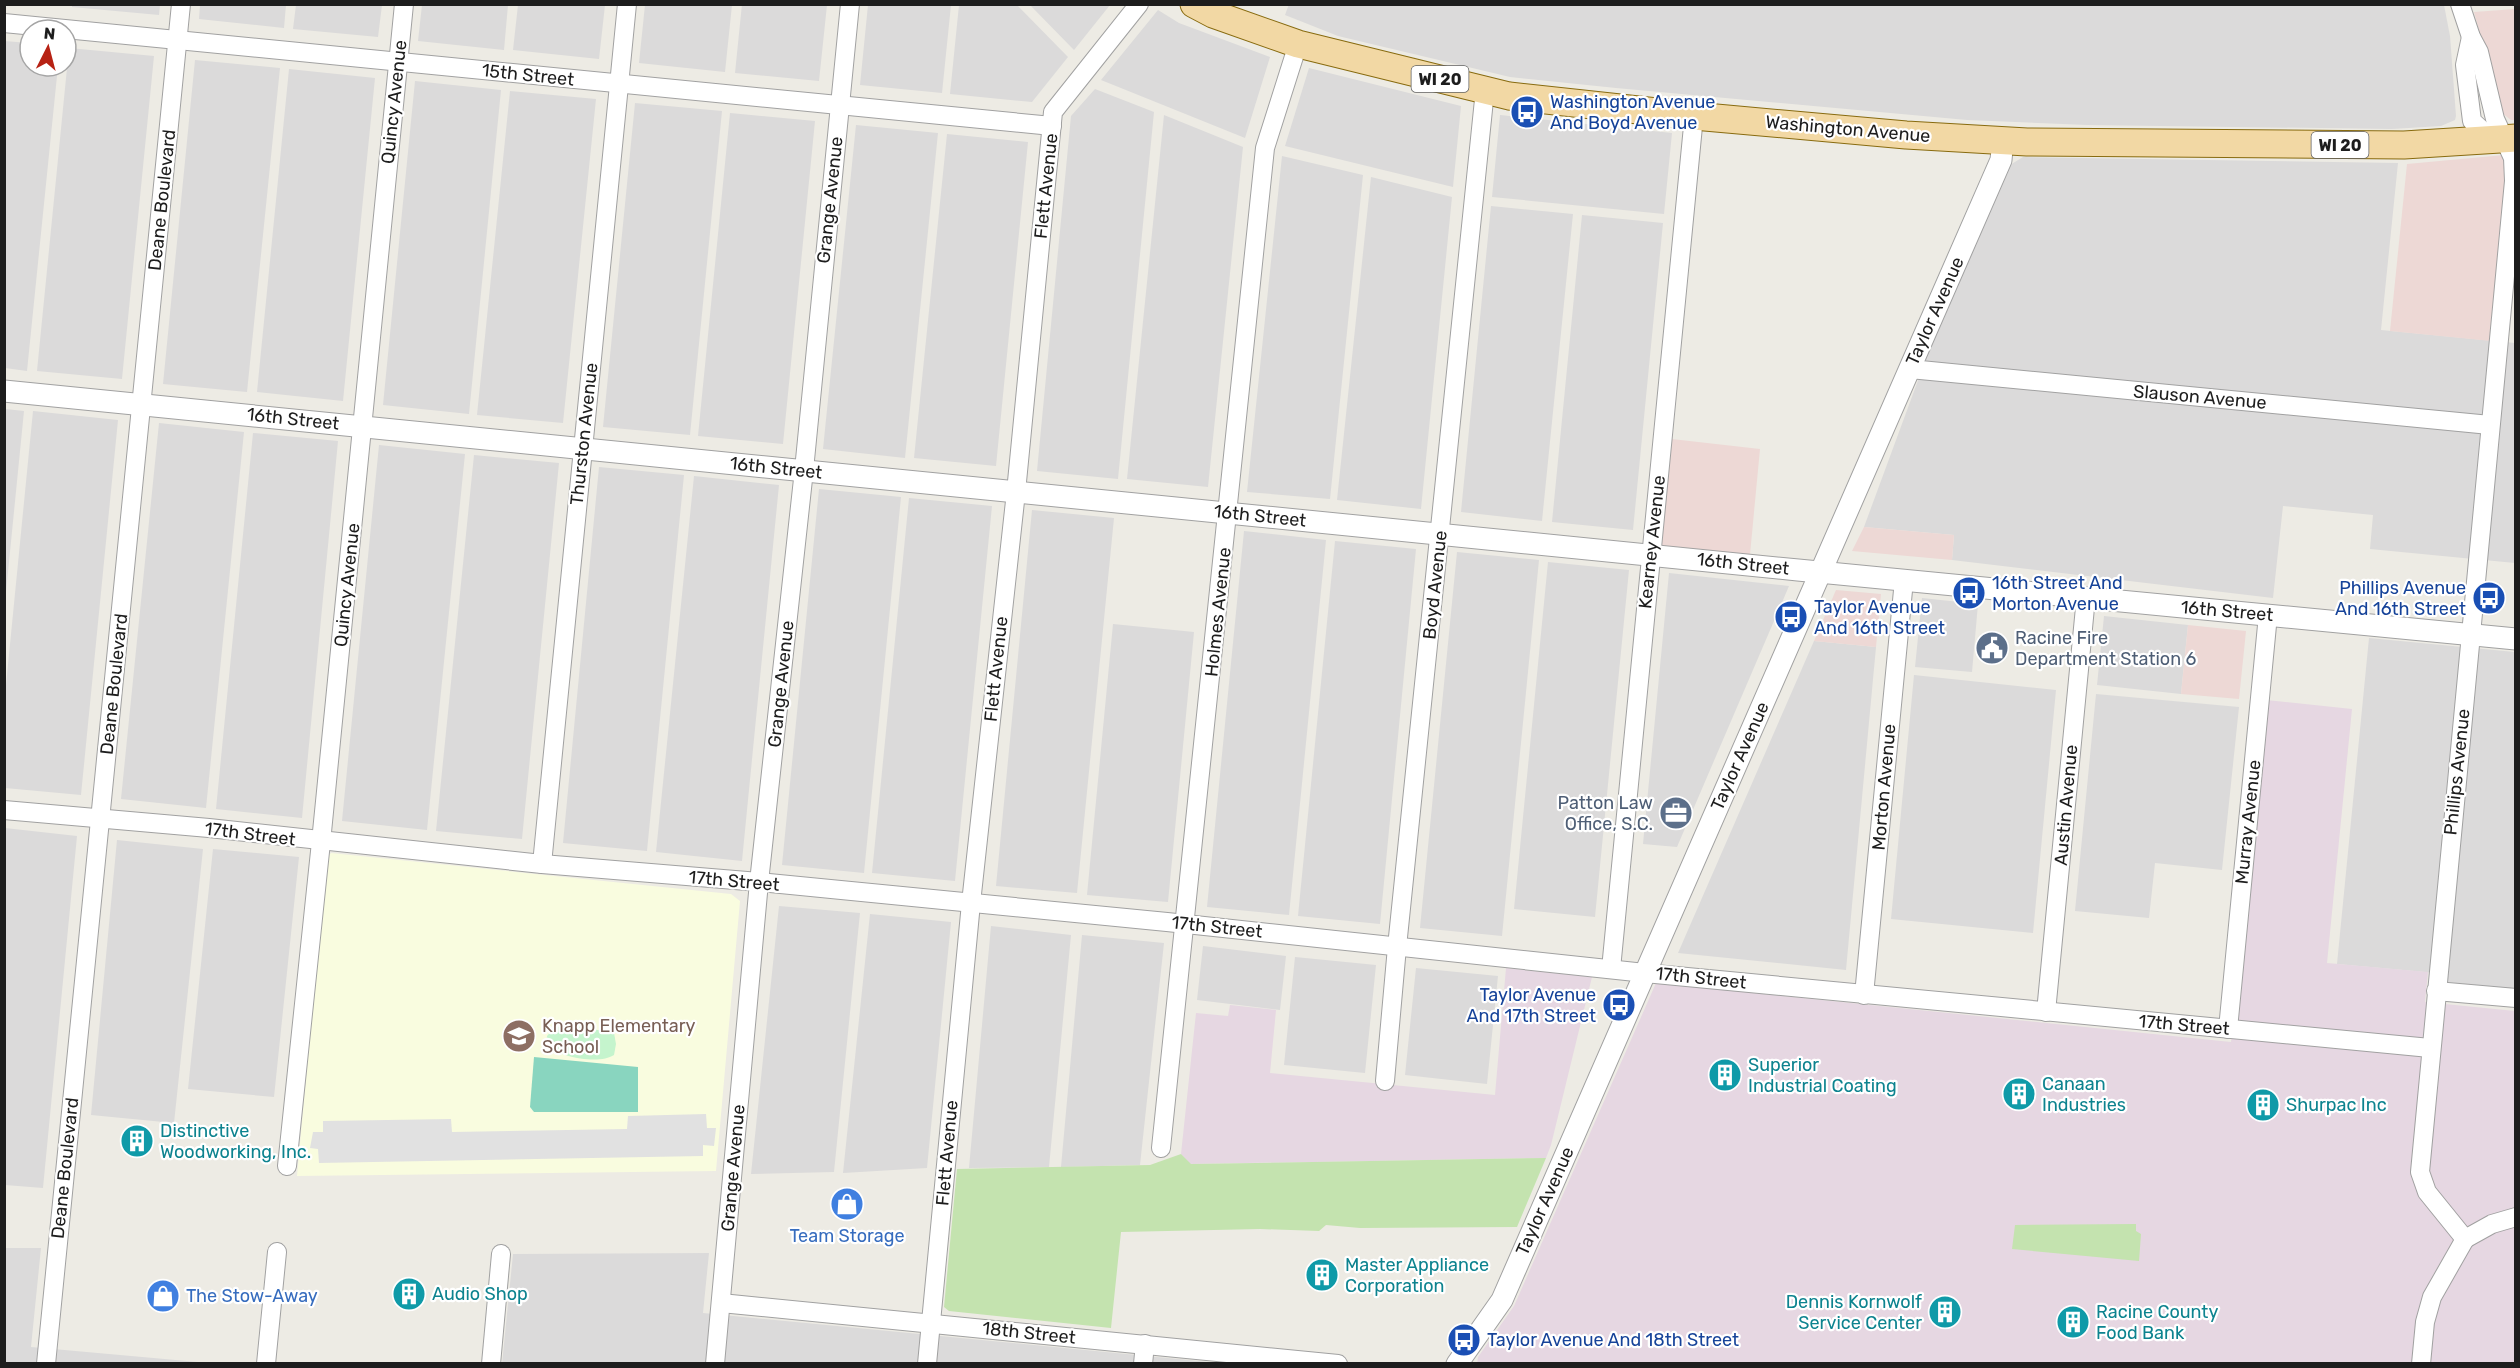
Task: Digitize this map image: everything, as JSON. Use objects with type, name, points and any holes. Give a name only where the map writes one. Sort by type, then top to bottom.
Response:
[{"type":"main road","name":"Washington Avenue","points":[[1194,4],[1213,14],[1298,44],[1509,96],[1694,116],[1906,135],[2027,142],[2506,144]]},
{"type":"street","name":"Deane Boulevard","points":[[46,1364],[181,4]]},
{"type":"street","name":"Quincy Avenue","points":[[286,1166],[321,842],[404,4]]},
{"type":"street","name":"Thurston Avenue","points":[[542,864],[627,4]]},
{"type":"street","name":"Grange Avenue","points":[[715,1364],[759,882],[804,470],[849,4]]},
{"type":"street","name":"Flett Avenue","points":[[927,1364],[971,903],[1016,492],[1053,112],[1139,4]]},
{"type":"street","points":[[2460,4],[2470,37],[2479,52],[2495,119],[2506,144]]},
{"type":"street","name":"15th Street","points":[[4,23],[1052,126]]},
{"type":"street","name":"Holmes Avenue","points":[[1161,1148],[1265,148],[1298,44]]},
{"type":"street","name":"Boyd Avenue","points":[[1385,1081],[1485,90]]},
{"type":"street","name":"Kearney Avenue","points":[[1611,969],[1694,116]]},
{"type":"street","name":"Taylor Avenue","points":[[1457,1364],[1502,1300],[2001,160],[2003,139]]},
{"type":"street","name":"Phillips Avenue","points":[[2465,1239],[2427,1192],[2420,1172],[2514,180],[2506,144]]},
{"type":"street","name":"Slauson Avenue","points":[[1910,369],[2490,425]]},
{"type":"street","name":"16th Street","points":[[4,391],[2516,639]]},
{"type":"street","name":"Morton Avenue","points":[[1864,994],[1904,580]]},
{"type":"street","name":"Austin Avenue","points":[[2046,1012],[2086,597]]},
{"type":"street","name":"Murray Avenue","points":[[2228,1029],[2268,615]]},
{"type":"street","name":"17th Street","points":[[4,810],[209,828],[321,842],[542,864],[759,882],[1645,973],[2430,1048]]},
{"type":"street","points":[[2436,991],[2516,998]]},
{"type":"street","points":[[2421,1364],[2425,1322],[2432,1297],[2465,1239],[2493,1224],[2516,1217]]},
{"type":"street","points":[[266,1364],[277,1251]]},
{"type":"street","points":[[491,1364],[501,1254]]},
{"type":"street","name":"18th Street","points":[[721,1303],[1338,1364]]},
{"type":"street","points":[[1143,1364],[1145,1344]]},
{"type":"shaded area","points":[[72,4],[160,5],[159,15],[72,7]]},
{"type":"shaded area","points":[[742,4],[827,5],[819,81],[735,73]]},
{"type":"shaded area","points":[[1289,4],[2444,5],[2450,36],[2456,116],[2455,120],[2441,126],[2392,129],[2087,125],[1967,120],[1616,88],[1510,77],[1338,36],[1285,15]]},
{"type":"shaded area","points":[[200,5],[286,5],[284,28],[199,19]]},
{"type":"shaded area","points":[[296,5],[382,5],[378,37],[293,29]]},
{"type":"shaded area","points":[[422,5],[508,5],[504,50],[418,41]]},
{"type":"shaded area","points":[[518,5],[605,5],[599,59],[513,50]]},
{"type":"shaded area","points":[[645,5],[732,5],[725,72],[639,63]]},
{"type":"shaded area","points":[[868,5],[951,5],[942,93],[860,85]]},
{"type":"shaded area","points":[[959,5],[1017,5],[1068,57],[1032,102],[950,94]]},
{"type":"shaded area","points":[[1030,5],[1110,5],[1074,50]]},
{"type":"shaded area","points":[[2515,9],[2515,120],[2511,120],[2502,113],[2474,12]]},
{"type":"shaded area","points":[[1158,10],[1179,23],[1270,57],[1245,138],[1101,80]]},
{"type":"shaded area","points":[[4,41],[18,42],[18,78],[57,78],[27,371],[5,368]]},
{"type":"shaded area","points":[[78,49],[154,56],[122,379],[37,371],[66,78],[78,78]]},
{"type":"shaded area","points":[[195,60],[280,68],[247,392],[163,384]]},
{"type":"shaded area","points":[[1309,68],[1461,106],[1453,187],[1285,146]]},
{"type":"shaded area","points":[[289,69],[375,78],[343,401],[257,392]]},
{"type":"shaded area","points":[[415,81],[501,90],[469,414],[383,405]]},
{"type":"shaded area","points":[[1095,89],[1154,112],[1118,479],[1037,471],[1071,116]]},
{"type":"shaded area","points":[[510,91],[596,99],[563,423],[477,415]]},
{"type":"shaded area","points":[[635,103],[722,111],[690,435],[603,427]]},
{"type":"shaded area","points":[[730,113],[815,121],[783,444],[698,436]]},
{"type":"shaded area","points":[[1164,115],[1243,147],[1208,487],[1127,479]]},
{"type":"shaded area","points":[[1500,115],[1672,133],[1664,214],[1492,197]]},
{"type":"shaded area","points":[[856,125],[938,133],[905,458],[823,449]]},
{"type":"shaded area","points":[[947,134],[1028,142],[996,466],[914,458]]},
{"type":"shaded area","points":[[2515,154],[2491,341],[2390,331],[2407,164]]},
{"type":"shaded area","points":[[1282,156],[1363,175],[1330,499],[1247,492]]},
{"type":"shaded area","points":[[2023,157],[2398,163],[2381,330],[2515,343],[2515,563],[2370,549],[2373,515],[2283,506],[2273,598],[1952,560],[1954,535],[1864,527],[1934,337],[2010,165]]},
{"type":"shaded area","points":[[1371,177],[1452,197],[1421,509],[1337,500]]},
{"type":"shaded area","points":[[1491,206],[1573,214],[1542,521],[1461,512]]},
{"type":"shaded area","points":[[1582,215],[1663,223],[1633,530],[1552,522]]},
{"type":"shaded area","points":[[4,409],[24,411],[5,602]]},
{"type":"shaded area","points":[[33,411],[118,420],[81,795],[5,788],[5,695]]},
{"type":"shaded area","points":[[159,423],[244,432],[206,808],[121,799]]},
{"type":"shaded area","points":[[253,433],[338,441],[302,818],[216,809]]},
{"type":"shaded area","points":[[1663,438],[1760,449],[1749,565],[1651,555]]},
{"type":"shaded area","points":[[379,445],[465,454],[427,830],[342,821]]},
{"type":"shaded area","points":[[474,455],[559,463],[522,839],[436,831]]},
{"type":"shaded area","points":[[599,467],[684,475],[647,851],[563,843]]},
{"type":"shaded area","points":[[694,476],[779,485],[742,861],[656,852]]},
{"type":"shaded area","points":[[819,489],[901,497],[864,873],[782,865]]},
{"type":"shaded area","points":[[909,498],[992,506],[955,881],[872,873]]},
{"type":"shaded area","points":[[1032,510],[1114,518],[1077,893],[996,886]]},
{"type":"shaded area","points":[[1864,527],[1954,535],[1952,560],[1852,551]]},
{"type":"shaded area","points":[[1244,531],[1326,540],[1289,915],[1207,907]]},
{"type":"shaded area","points":[[1335,541],[1416,549],[1380,924],[1298,916]]},
{"type":"shaded area","points":[[1457,552],[1539,560],[1502,936],[1420,928]]},
{"type":"shaded area","points":[[1548,562],[1629,570],[1595,917],[1514,909]]},
{"type":"shaded area","points":[[1669,573],[1789,586],[1677,847],[1643,844]]},
{"type":"shaded area","points":[[1836,590],[1881,594],[1876,647],[1814,641]]},
{"type":"shaded area","points":[[1922,598],[1978,604],[1972,672],[1915,667]]},
{"type":"shaded area","points":[[2104,616],[2188,625],[2181,694],[2097,685]]},
{"type":"shaded area","points":[[1113,624],[1194,632],[1168,902],[1087,895]]},
{"type":"shaded area","points":[[2188,625],[2246,631],[2239,699],[2181,694]]},
{"type":"shaded area","points":[[2369,638],[2515,652],[2515,989],[2446,982],[2447,974],[2337,964]]},
{"type":"shaded area","points":[[1814,641],[1876,647],[1846,970],[1678,953]]},
{"type":"shaded area","points":[[1914,675],[2056,690],[2033,933],[1891,919]]},
{"type":"shaded area","points":[[2096,694],[2239,707],[2222,870],[2155,863],[2149,918],[2075,911]]},
{"type":"shaded area","points":[[2266,700],[2352,709],[2327,963],[2428,972],[2425,1002],[2515,1011],[2515,1363],[1477,1364],[1478,1357],[1514,1306],[1656,983],[2231,1042]]},
{"type":"shaded area","points":[[5,828],[77,836],[43,1188],[5,1185]]},
{"type":"shaded area","points":[[117,840],[203,849],[174,1123],[91,1115]]},
{"type":"shaded area","points":[[213,849],[299,857],[274,1097],[188,1089]]},
{"type":"shaded area","name":"Knapp Elementary School","points":[[331,853],[731,894],[740,901],[716,1171],[297,1176],[326,859]]},
{"type":"shaded area","points":[[779,906],[860,913],[834,1172],[751,1174]]},
{"type":"shaded area","points":[[870,914],[951,922],[927,1168],[843,1173]]},
{"type":"shaded area","points":[[991,926],[1071,935],[1049,1167],[969,1168]]},
{"type":"shaded area","points":[[1082,935],[1164,943],[1140,1165],[1061,1167]]},
{"type":"shaded area","points":[[1203,946],[1286,956],[1280,1010],[1197,1000]]},
{"type":"shaded area","points":[[1295,957],[1376,965],[1365,1073],[1284,1065]]},
{"type":"shaded area","points":[[1416,968],[1498,976],[1487,1084],[1405,1075]]},
{"type":"shaded area","points":[[1506,968],[1592,977],[1546,1158],[1190,1164],[1181,1154],[1196,1013],[1228,1016],[1230,1005],[1276,1010],[1270,1073],[1495,1095]]},
{"type":"shaded area","points":[[706,1114],[707,1128],[716,1128],[714,1146],[703,1145],[703,1156],[319,1163],[318,1149],[310,1148],[313,1132],[323,1132],[323,1121],[451,1119],[452,1132],[627,1129],[628,1116]]},
{"type":"shaded area","points":[[4,1248],[41,1248],[31,1347],[209,1363],[5,1363]]},
{"type":"shaded area","points":[[709,1253],[703,1313],[1219,1363],[502,1364],[513,1254]]},
{"type":"green space","points":[[576,1026],[614,1033],[616,1044],[614,1055],[599,1059],[580,1058],[560,1053],[546,1046],[547,1036],[555,1027]]},
{"type":"green space","points":[[534,1057],[638,1067],[638,1112],[534,1112],[530,1107]]},
{"type":"green space","points":[[1181,1154],[1191,1164],[1546,1158],[1517,1227],[1360,1228],[1326,1225],[1319,1231],[1260,1229],[1121,1232],[1111,1328],[949,1311],[944,1307],[957,1169],[1150,1165]]},
{"type":"green space","points":[[2136,1224],[2136,1231],[2141,1234],[2139,1261],[2012,1249],[2015,1225]]},
{"type":"place","name":"Washington Avenue And Boyd Avenue","points":[[1527,112]]},
{"type":"place","name":"16th Street And Morton Avenue","points":[[1969,593]]},
{"type":"place","name":"Phillips Avenue And 16th Street","points":[[2489,598]]},
{"type":"place","name":"Taylor Avenue And 16th Street","points":[[1791,617]]},
{"type":"place","name":"Racine Fire Department Station 6","points":[[1992,648]]},
{"type":"place","name":"Patton Law Office, S.C.","points":[[1676,813]]},
{"type":"place","name":"Taylor Avenue And 17th Street","points":[[1619,1005]]},
{"type":"place","name":"Knapp Elementary School","points":[[519,1036]]},
{"type":"place","name":"Superior Industrial Coating","points":[[1725,1075]]},
{"type":"place","name":"Canaan Industries","points":[[2019,1094]]},
{"type":"place","name":"Shurpac Inc","points":[[2263,1105]]},
{"type":"place","name":"Distinctive Woodworking, Inc.","points":[[137,1141]]},
{"type":"place","name":"Team Storage","points":[[847,1204]]},
{"type":"place","name":"Master Appliance Corporation","points":[[1322,1275]]},
{"type":"place","name":"Audio Shop","points":[[409,1294]]},
{"type":"place","name":"The Stow-Away","points":[[163,1296]]},
{"type":"place","name":"Dennis Kornwolf Service Center","points":[[1945,1312]]},
{"type":"place","name":"Racine County Food Bank","points":[[2073,1322]]},
{"type":"place","name":"Taylor Avenue And 18th Street","points":[[1464,1340]]}]
